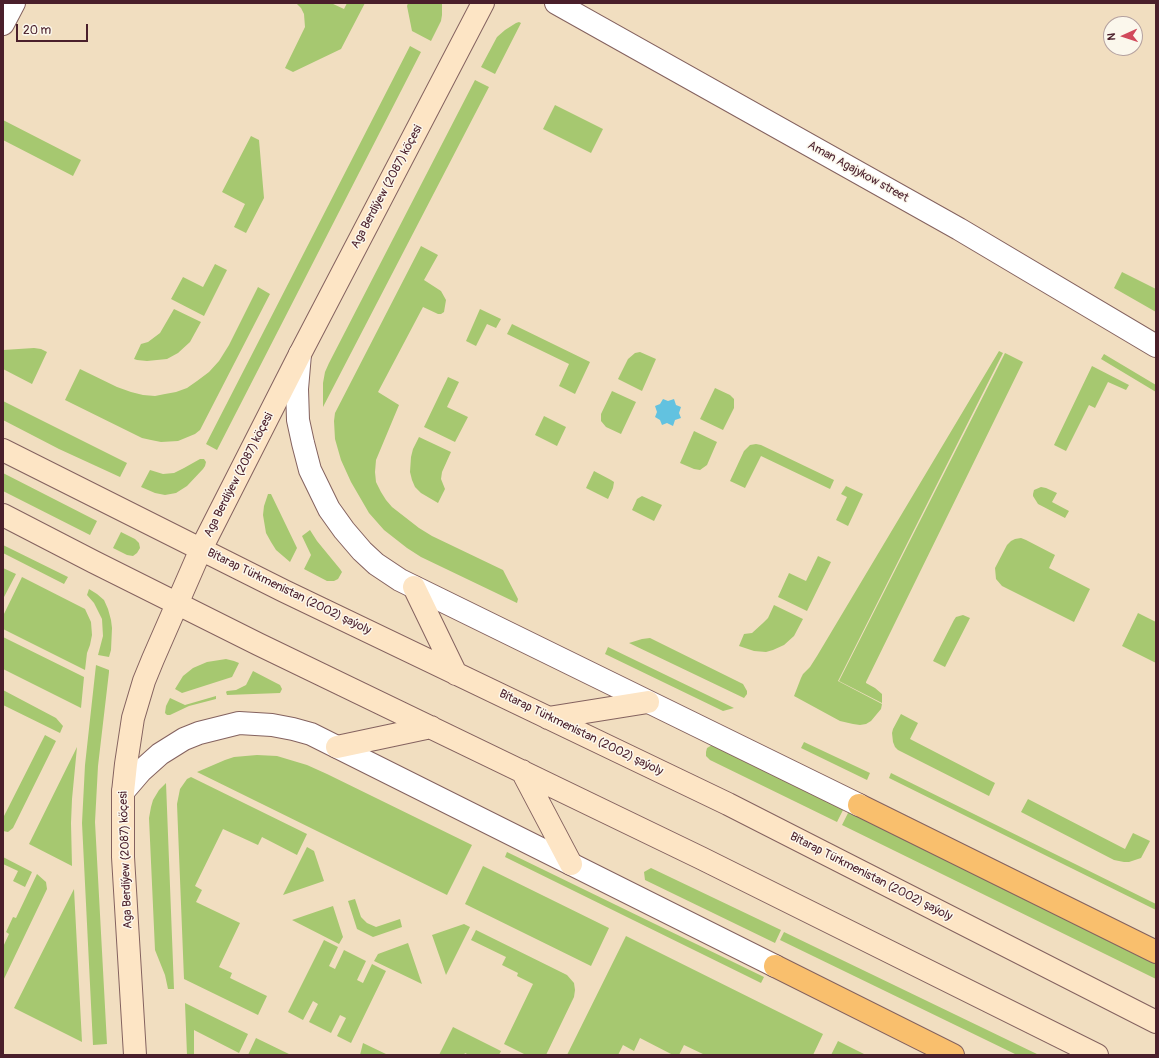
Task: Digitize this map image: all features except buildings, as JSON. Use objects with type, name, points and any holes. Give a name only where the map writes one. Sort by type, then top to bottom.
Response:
[{"type":"highway","points":[[858,805],[1156,952]]},
{"type":"highway","points":[[775,966],[952,1055]]},
{"type":"main road","name":"Aga Berdiýew (2087) köçesi","points":[[135,1055],[123,857],[123,792],[126,757],[133,718],[150,666],[201,549],[300,354],[483,3]]},
{"type":"main road","name":"Bitarap Türkmenistan (2002) şaýoly","points":[[3,450],[284,591],[728,804],[1156,1022]]},
{"type":"main road","points":[[3,515],[258,644],[701,858],[1097,1055]]},
{"type":"main road","points":[[414,587],[456,674]]},
{"type":"main road","points":[[548,718],[648,702]]},
{"type":"main road","points":[[338,747],[431,727]]},
{"type":"main road","points":[[522,771],[571,864]]},
{"type":"street","points":[[3,24],[14,3]]},
{"type":"street","name":"Aman Agajykow street","points":[[556,3],[959,229],[1156,346]]},
{"type":"street","points":[[300,354],[297,389],[298,420],[310,470],[330,510],[344,530],[362,551],[376,564],[400,580],[858,805]]},
{"type":"street","points":[[123,792],[141,770],[160,754],[184,739],[199,732],[228,725],[249,723],[272,725],[311,734],[775,966]]},
{"type":"green space","points":[[296,3],[331,3],[344,9],[347,3],[365,3],[341,49],[293,72],[285,68],[305,27],[304,14]]},
{"type":"green space","points":[[408,3],[442,3],[441,21],[431,41],[412,31],[407,6]]},
{"type":"green space","points":[[519,22],[521,23],[495,74],[481,67],[497,37],[505,30]]},
{"type":"green space","points":[[410,46],[421,52],[217,450],[206,444]]},
{"type":"green space","points":[[475,80],[489,87],[323,407],[323,383],[325,372],[329,363]]},
{"type":"green space","points":[[555,105],[603,129],[591,153],[543,129]]},
{"type":"green space","points":[[3,120],[81,160],[73,176],[3,140]]},
{"type":"green space","points":[[251,136],[259,140],[264,198],[246,233],[234,227],[245,204],[222,192]]},
{"type":"green space","points":[[421,246],[438,255],[424,280],[441,291],[446,300],[444,312],[438,314],[423,307],[378,392],[399,405],[376,460],[376,482],[386,500],[392,507],[419,528],[432,536],[503,570],[518,599],[517,603],[421,557],[384,530],[369,513],[351,482],[341,460],[335,439],[335,413]]},
{"type":"green space","points":[[215,264],[227,270],[204,316],[171,299],[183,277],[203,287]]},
{"type":"green space","points":[[1122,272],[1156,289],[1156,312],[1114,288]]},
{"type":"green space","points":[[258,287],[270,294],[200,430],[195,434],[178,441],[161,442],[142,438],[65,400],[80,369],[117,387],[143,395],[155,396],[176,392],[187,388],[209,372],[219,361],[229,345]]},
{"type":"green space","points":[[174,309],[201,322],[190,342],[178,353],[167,359],[147,361],[134,359],[141,344],[148,342],[160,333]]},
{"type":"green space","points":[[480,309],[501,319],[496,328],[487,324],[476,346],[466,341]]},
{"type":"green space","points":[[512,324],[590,362],[575,394],[559,386],[569,364],[507,334]]},
{"type":"green space","points":[[34,348],[47,352],[32,384],[3,369],[3,350]]},
{"type":"green space","points":[[999,351],[1003,353],[838,681],[882,704],[881,709],[871,721],[866,724],[860,725],[840,721],[794,696],[801,678],[817,656]]},
{"type":"green space","points":[[640,352],[656,359],[642,391],[618,379],[628,359],[635,353]]},
{"type":"green space","points":[[1005,353],[1023,362],[866,682],[882,694],[882,703],[839,681]]},
{"type":"green space","points":[[1104,354],[1156,385],[1156,392],[1101,359]]},
{"type":"green space","points":[[1092,366],[1129,385],[1126,390],[1108,382],[1095,408],[1089,405],[1066,451],[1054,445]]},
{"type":"green space","points":[[448,377],[459,382],[447,407],[468,417],[455,442],[424,427]]},
{"type":"green space","points":[[715,388],[730,395],[734,399],[734,408],[723,430],[700,419]]},
{"type":"green space","points":[[612,391],[636,402],[621,434],[606,427],[601,421],[601,414]]},
{"type":"green space","points":[[3,401],[127,463],[120,477],[59,449],[3,420]]},
{"type":"green space","points":[[544,416],[566,427],[557,446],[535,435]]},
{"type":"green space","points":[[694,431],[717,442],[707,465],[700,470],[680,463]]},
{"type":"green space","points":[[419,437],[451,452],[442,472],[441,479],[445,489],[438,503],[421,493],[415,487],[412,480],[410,472],[411,457]]},
{"type":"green space","points":[[756,444],[834,480],[830,489],[761,456],[745,488],[730,481],[744,451],[750,445]]},
{"type":"green space","points":[[200,459],[204,459],[206,462],[203,469],[187,486],[176,493],[165,495],[155,493],[141,487],[150,470],[163,474],[174,473]]},
{"type":"green space","points":[[594,471],[614,482],[608,499],[586,488]]},
{"type":"green space","points":[[3,473],[97,521],[90,535],[3,491]]},
{"type":"green space","points":[[846,486],[863,494],[848,526],[836,520],[847,497],[841,494]]},
{"type":"green space","points":[[1041,487],[1057,493],[1052,502],[1069,511],[1065,518],[1038,504],[1033,494],[1034,490]]},
{"type":"green space","points":[[268,494],[271,494],[297,548],[290,562],[276,550],[266,533],[263,515]]},
{"type":"green space","points":[[642,496],[662,505],[654,521],[632,510],[637,499]]},
{"type":"green space","points":[[310,530],[342,572],[338,579],[334,581],[327,581],[304,569],[311,555],[302,536]]},
{"type":"green space","points":[[121,532],[135,539],[139,543],[140,548],[133,556],[127,555],[113,548]]},
{"type":"green space","points":[[1021,538],[1055,555],[1049,568],[1090,589],[1074,622],[1002,586],[996,579],[995,568],[1007,545],[1015,539]]},
{"type":"green space","points":[[3,545],[68,577],[64,584],[3,553]]},
{"type":"green space","points":[[818,556],[831,562],[807,611],[778,597],[789,573],[806,581]]},
{"type":"green space","points":[[3,568],[16,574],[3,599]]},
{"type":"green space","points":[[22,577],[85,609],[91,622],[92,635],[87,653],[85,670],[3,629],[3,616]]},
{"type":"green space","points":[[89,589],[104,600],[108,609],[112,628],[111,650],[109,657],[98,655],[103,636],[102,619],[94,603],[87,595]]},
{"type":"green space","points":[[774,605],[803,619],[794,636],[784,645],[766,652],[754,651],[739,646],[744,634],[752,633],[763,623],[768,618]]},
{"type":"green space","points":[[1138,613],[1156,622],[1156,663],[1122,646]]},
{"type":"green space","points":[[963,615],[970,618],[945,667],[933,661],[954,620],[956,617]]},
{"type":"green space","points":[[3,637],[84,677],[81,708],[3,669]]},
{"type":"green space","points":[[650,638],[743,684],[747,694],[744,698],[629,643]]},
{"type":"green space","points":[[608,647],[734,708],[723,711],[605,654]]},
{"type":"green space","points":[[226,659],[239,663],[232,677],[182,693],[175,689],[183,676],[193,668],[207,662]]},
{"type":"green space","points":[[96,665],[109,670],[98,766],[95,822],[107,1044],[93,1045],[82,823],[85,765]]},
{"type":"green space","points":[[253,671],[280,685],[282,689],[280,693],[227,695],[227,691],[236,690],[246,685]]},
{"type":"green space","points":[[3,690],[56,718],[63,726],[60,733],[3,705]]},
{"type":"green space","points":[[216,696],[216,699],[189,706],[170,715],[165,713],[166,706],[170,698],[185,705]]},
{"type":"green space","points":[[901,714],[918,723],[910,739],[995,783],[989,796],[898,750],[893,742],[892,733]]},
{"type":"green space","points":[[45,735],[56,741],[13,828],[8,832],[3,831],[3,818]]},
{"type":"green space","points":[[804,742],[870,773],[867,780],[801,748]]},
{"type":"green space","points":[[712,745],[844,808],[837,822],[710,760],[706,756],[706,752],[707,748]]},
{"type":"green space","points":[[77,747],[72,799],[72,866],[29,844]]},
{"type":"green space","points":[[257,755],[277,756],[307,765],[472,845],[447,895],[197,772],[234,757]]},
{"type":"green space","points":[[891,773],[1156,904],[1156,910],[889,778]]},
{"type":"green space","points":[[191,777],[307,834],[297,855],[262,837],[258,845],[223,829],[195,886],[202,890],[196,902],[240,923],[219,967],[232,973],[230,978],[267,996],[258,1015],[184,979],[177,804],[180,789],[187,779]]},
{"type":"green space","points":[[166,783],[174,989],[168,989],[165,975],[155,950],[149,818],[153,800],[159,790]]},
{"type":"green space","points":[[1028,799],[1125,849],[1133,833],[1150,841],[1141,858],[1129,862],[1114,860],[1021,812]]},
{"type":"green space","points":[[849,811],[1156,961],[1156,979],[842,825]]},
{"type":"green space","points":[[307,847],[314,851],[324,881],[283,895]]},
{"type":"green space","points":[[507,852],[764,977],[761,983],[505,857]]},
{"type":"green space","points":[[3,857],[32,872],[25,887],[13,881],[18,871],[3,864]]},
{"type":"green space","points":[[483,866],[609,928],[591,966],[465,904]]},
{"type":"green space","points":[[651,868],[781,930],[775,943],[645,880],[644,872]]},
{"type":"green space","points":[[37,874],[46,882],[47,889],[3,981],[3,947],[9,934],[6,932],[13,917],[16,918]]},
{"type":"green space","points":[[74,889],[82,1042],[14,1008]]},
{"type":"green space","points":[[355,899],[361,917],[367,923],[376,927],[400,919],[402,927],[373,937],[357,929],[348,901]]},
{"type":"green space","points":[[333,906],[343,937],[339,944],[292,920]]},
{"type":"green space","points":[[464,924],[470,927],[446,975],[432,935]]},
{"type":"green space","points":[[476,930],[567,975],[574,983],[574,997],[546,1055],[526,1055],[504,1044],[533,984],[517,976],[518,973],[502,965],[506,957],[471,940]]},
{"type":"green space","points":[[784,932],[1039,1055],[1017,1055],[780,940]]},
{"type":"green space","points":[[626,936],[823,1034],[813,1055],[705,1055],[684,1045],[679,1055],[673,1055],[640,1038],[634,1051],[623,1045],[618,1055],[567,1055]]},
{"type":"green space","points":[[324,940],[338,947],[329,966],[335,969],[344,950],[366,961],[357,980],[363,983],[372,964],[386,971],[351,1043],[337,1036],[346,1018],[340,1015],[331,1033],[309,1022],[318,1004],[313,1001],[303,1020],[288,1012]]},
{"type":"green space","points":[[408,943],[422,984],[374,961],[378,954]]},
{"type":"green space","points":[[185,1003],[248,1034],[239,1053],[194,1030],[194,1055],[187,1055]]},
{"type":"green space","points":[[453,1027],[501,1051],[499,1055],[469,1055],[465,1053],[464,1055],[439,1055]]},
{"type":"green space","points":[[256,1038],[291,1055],[248,1055]]},
{"type":"green space","points":[[838,1041],[866,1055],[831,1055]]},
{"type":"green space","points":[[363,1043],[388,1055],[360,1055]]},
{"type":"water","points":[[663,399],[668,401],[674,399],[676,405],[681,407],[679,413],[681,418],[675,420],[673,426],[667,423],[662,425],[660,420],[655,417],[657,412],[655,406],[660,404]]}]
